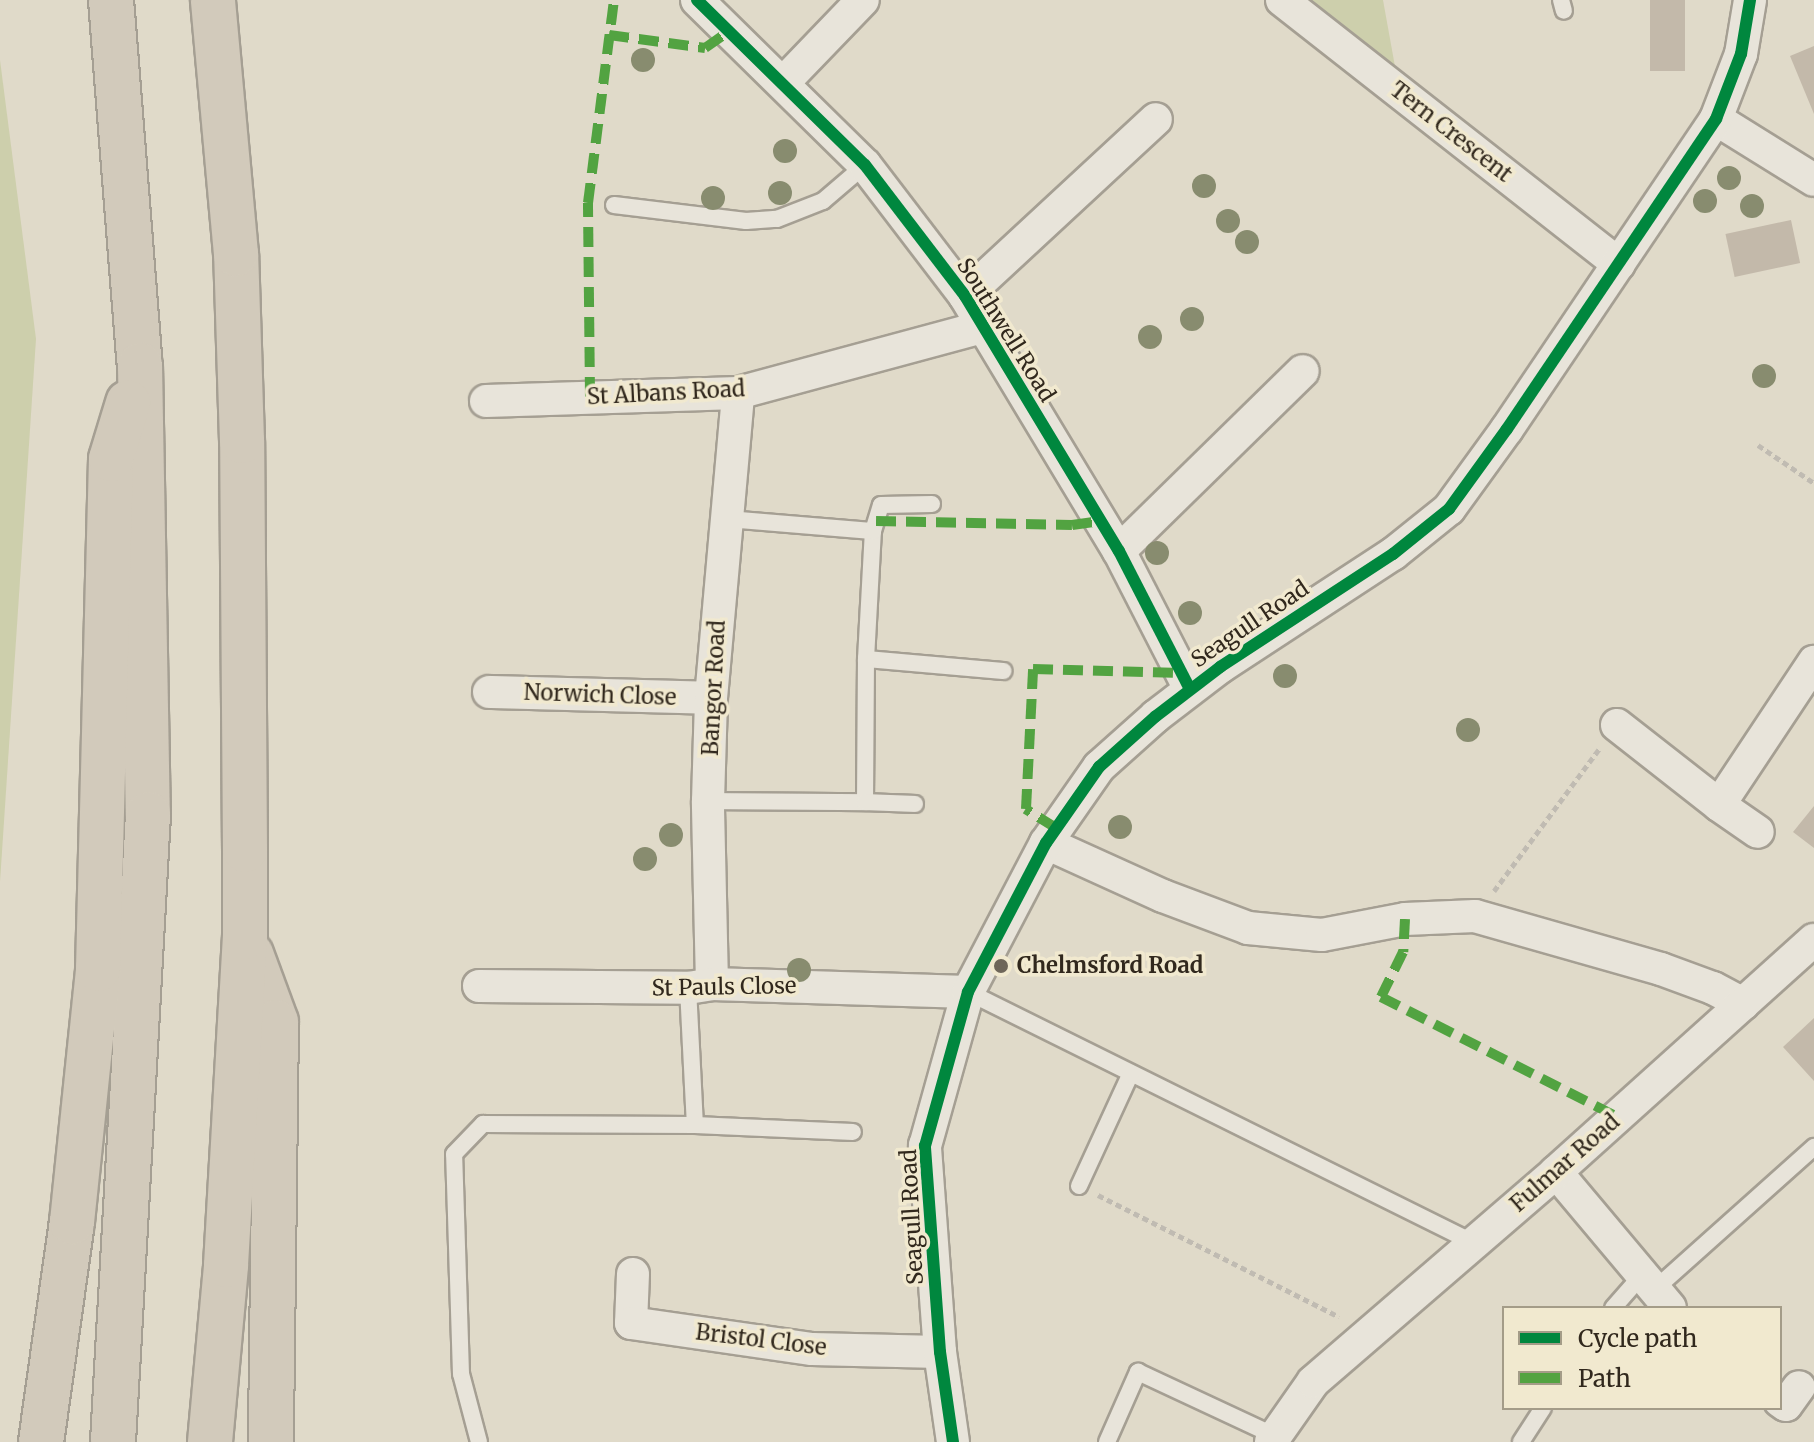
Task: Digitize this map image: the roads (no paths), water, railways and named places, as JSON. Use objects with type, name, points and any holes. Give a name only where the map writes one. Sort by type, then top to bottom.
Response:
[{"type":"highway","points":[[111,0],[140,365],[148,814],[113,1442]]},
{"type":"highway","points":[[210,1442],[226,1265],[245,937],[242,441],[236,270],[213,0]]},
{"type":"highway","points":[[41,1442],[72,1222],[98,969],[111,459],[140,365]]},
{"type":"highway","points":[[245,937],[276,1022],[271,1442]]},
{"type":"street","name":"Southwell Road","points":[[697,0],[865,165],[965,296],[1119,551],[1190,689]]},
{"type":"street","points":[[783,83],[863,0]]},
{"type":"street","name":"Tern Crescent","points":[[1282,0],[1619,264]]},
{"type":"street","name":"Seagull Road","points":[[953,1442],[940,1352],[925,1146],[968,992],[1046,843],[1099,767],[1190,689],[1393,554],[1443,515],[1507,429],[1716,119],[1741,54],[1750,0]]},
{"type":"street","points":[[965,296],[1156,119]]},
{"type":"street","points":[[1716,119],[1814,180]]},
{"type":"street","name":"St Albans Road","points":[[486,401],[738,393],[982,327]]},
{"type":"street","points":[[1119,551],[1303,371]]},
{"type":"street","name":"Bangor Road","points":[[700,986],[711,698],[738,393]]},
{"type":"street","points":[[1719,805],[1814,662]]},
{"type":"street","name":"Norwich Close","points":[[489,692],[711,698]]},
{"type":"street","points":[[1617,725],[1758,832]]},
{"type":"street","points":[[1046,843],[1163,896],[1248,928],[1322,935],[1405,919],[1475,916],[1661,969],[1713,988],[1743,1004]]},
{"type":"street","name":"Fulmar Road","points":[[1272,1438],[1313,1382],[1556,1172],[1814,940]]},
{"type":"street","name":"St Pauls Close","points":[[479,986],[700,986],[968,992]]},
{"type":"street","points":[[1556,1172],[1655,1291]]},
{"type":"street","name":"Bristol Close","points":[[633,1274],[631,1323],[812,1349],[940,1352]]},
{"type":"lane","points":[[614,205],[746,221],[777,219],[823,201],[865,165]]},
{"type":"lane","points":[[865,802],[866,659],[873,531],[881,505],[932,504]]},
{"type":"lane","points":[[726,519],[873,531]]},
{"type":"lane","points":[[866,659],[1003,671]]},
{"type":"lane","points":[[708,801],[915,804]]},
{"type":"lane","points":[[695,1125],[700,986]]},
{"type":"lane","points":[[968,992],[1474,1243]]},
{"type":"lane","points":[[1079,1186],[1131,1073]]},
{"type":"lane","points":[[479,1442],[461,1374],[454,1154],[483,1124],[695,1125],[853,1132]]},
{"type":"lane","points":[[1618,1306],[1655,1291],[1814,1147]]},
{"type":"lane","points":[[1107,1442],[1138,1372],[1272,1438]]},
{"type":"lane","points":[[1521,1442],[1542,1410]]},
{"type":"place","name":"Chelmsford Road","points":[[1001,966]]}]
